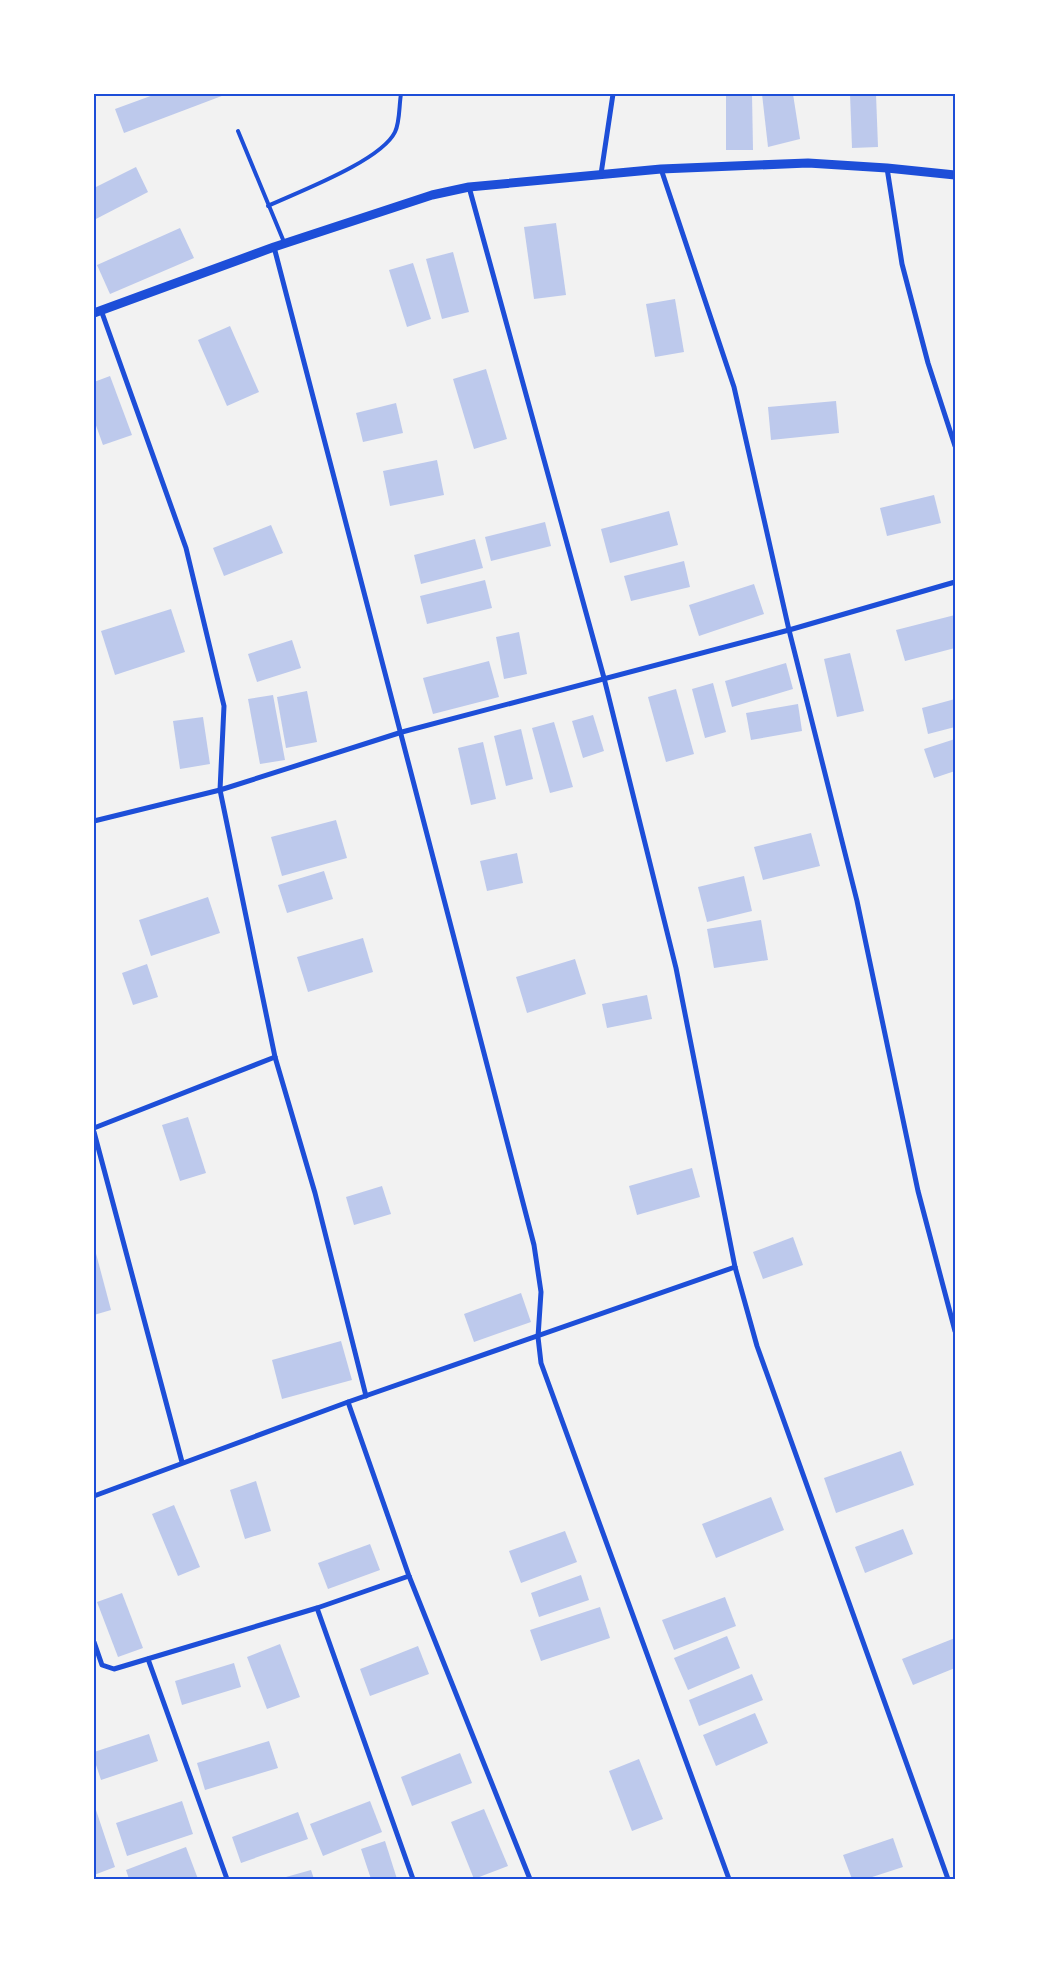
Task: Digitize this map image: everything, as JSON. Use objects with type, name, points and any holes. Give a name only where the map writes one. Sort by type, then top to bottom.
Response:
[{"type":"street","points":[[601,174],[613,94]]},
{"type":"street","points":[[366,1396],[315,1193],[275,1057],[220,790],[224,706],[186,548],[98,312],[274,247],[432,195],[469,187],[661,169],[808,163],[887,168],[955,176]]},
{"type":"street","points":[[887,168],[902,264],[928,363],[955,446]]},
{"type":"street","points":[[661,169],[734,387],[789,630],[857,901],[918,1191],[955,1331]]},
{"type":"street","points":[[469,187],[604,678],[676,968],[735,1267],[757,1346],[948,1879]]},
{"type":"street","points":[[274,247],[402,732],[534,1245],[541,1292],[538,1336],[541,1363],[728,1879]]},
{"type":"street","points":[[94,821],[220,790],[402,732],[789,630],[955,582]]},
{"type":"street","points":[[94,1128],[275,1057]]},
{"type":"street","points":[[94,1132],[182,1462]]},
{"type":"street","points":[[94,1496],[348,1402],[735,1267]]},
{"type":"street","points":[[348,1402],[409,1576],[528,1879]]},
{"type":"street","points":[[94,1642],[102,1665],[108,1669],[114,1669],[317,1608],[409,1576]]},
{"type":"street","points":[[317,1608],[413,1879]]},
{"type":"street","points":[[148,1660],[227,1879]]},
{"type":"lane","points":[[268,206],[363,161],[381,148],[395,132],[401,94]]},
{"type":"lane","points":[[238,131],[284,244]]},
{"type":"building","points":[[156,94],[227,94],[124,133],[115,109]]},
{"type":"building","points":[[726,94],[752,94],[753,150],[726,150]]},
{"type":"building","points":[[762,94],[793,94],[800,139],[768,147]]},
{"type":"building","points":[[850,94],[876,94],[878,147],[852,148]]},
{"type":"building","points":[[136,167],[148,192],[94,220],[94,188]]},
{"type":"building","points":[[556,223],[566,295],[534,299],[524,227]]},
{"type":"building","points":[[180,228],[194,258],[110,294],[97,265]]},
{"type":"building","points":[[453,252],[469,312],[442,319],[426,259]]},
{"type":"building","points":[[413,263],[431,319],[407,327],[389,270]]},
{"type":"building","points":[[675,299],[684,352],[655,357],[646,304]]},
{"type":"building","points":[[230,326],[259,392],[227,406],[198,340]]},
{"type":"building","points":[[486,369],[507,439],[474,449],[453,379]]},
{"type":"building","points":[[110,376],[132,435],[103,445],[94,420],[94,382]]},
{"type":"building","points":[[836,401],[839,433],[771,440],[768,407]]},
{"type":"building","points":[[396,403],[403,433],[363,442],[356,413]]},
{"type":"building","points":[[437,460],[444,495],[390,506],[383,471]]},
{"type":"building","points":[[934,495],[941,523],[887,536],[880,508]]},
{"type":"building","points":[[669,511],[678,545],[610,563],[601,529]]},
{"type":"building","points":[[545,522],[551,546],[491,561],[485,537]]},
{"type":"building","points":[[271,525],[283,553],[224,576],[213,548]]},
{"type":"building","points":[[475,539],[483,568],[421,584],[414,555]]},
{"type":"building","points":[[684,561],[690,587],[631,601],[624,576]]},
{"type":"building","points":[[485,580],[492,608],[427,624],[420,596]]},
{"type":"building","points":[[754,584],[764,614],[699,636],[689,605]]},
{"type":"building","points":[[171,609],[185,652],[115,675],[101,631]]},
{"type":"building","points":[[955,615],[955,648],[905,661],[896,630]]},
{"type":"building","points":[[519,632],[527,674],[504,679],[496,637]]},
{"type":"building","points":[[292,640],[301,668],[257,682],[248,654]]},
{"type":"building","points":[[850,653],[864,711],[837,717],[824,659]]},
{"type":"building","points":[[489,661],[499,697],[433,714],[423,678]]},
{"type":"building","points":[[786,663],[793,689],[732,707],[725,681]]},
{"type":"building","points":[[713,683],[726,732],[705,738],[692,689]]},
{"type":"building","points":[[676,689],[694,754],[666,762],[648,697]]},
{"type":"building","points":[[307,691],[317,742],[286,748],[277,697]]},
{"type":"building","points":[[273,695],[285,760],[260,764],[248,699]]},
{"type":"building","points":[[955,699],[955,727],[928,734],[922,708]]},
{"type":"building","points":[[798,704],[802,731],[751,740],[746,713]]},
{"type":"building","points":[[593,715],[604,751],[583,758],[572,721]]},
{"type":"building","points":[[203,717],[210,764],[180,769],[173,721]]},
{"type":"building","points":[[554,722],[573,787],[550,793],[532,728]]},
{"type":"building","points":[[521,729],[533,779],[506,786],[494,736]]},
{"type":"building","points":[[955,739],[955,771],[934,778],[924,749]]},
{"type":"building","points":[[483,742],[496,799],[471,805],[458,748]]},
{"type":"building","points":[[336,820],[347,858],[282,876],[271,837]]},
{"type":"building","points":[[811,833],[820,866],[763,880],[754,847]]},
{"type":"building","points":[[517,853],[523,883],[487,891],[480,861]]},
{"type":"building","points":[[324,871],[333,899],[287,913],[278,885]]},
{"type":"building","points":[[744,876],[752,911],[707,922],[698,887]]},
{"type":"building","points":[[208,897],[220,933],[151,956],[139,920]]},
{"type":"building","points":[[761,920],[768,960],[714,968],[707,929]]},
{"type":"building","points":[[363,938],[373,972],[308,992],[297,957]]},
{"type":"building","points":[[575,959],[586,994],[527,1013],[516,977]]},
{"type":"building","points":[[147,964],[158,997],[133,1005],[122,973]]},
{"type":"building","points":[[647,995],[652,1019],[607,1028],[602,1004]]},
{"type":"building","points":[[188,1117],[206,1173],[180,1181],[162,1125]]},
{"type":"building","points":[[692,1168],[700,1197],[637,1215],[629,1186]]},
{"type":"building","points":[[382,1186],[391,1214],[354,1225],[346,1197]]},
{"type":"building","points":[[793,1237],[803,1265],[763,1279],[753,1252]]},
{"type":"building","points":[[94,1246],[111,1310],[94,1315]]},
{"type":"building","points":[[521,1293],[531,1322],[474,1342],[464,1314]]},
{"type":"building","points":[[341,1341],[352,1380],[282,1399],[272,1360]]},
{"type":"building","points":[[901,1451],[914,1485],[836,1513],[824,1478]]},
{"type":"building","points":[[256,1481],[271,1531],[245,1539],[230,1490]]},
{"type":"building","points":[[771,1497],[784,1530],[716,1558],[702,1524]]},
{"type":"building","points":[[174,1505],[200,1567],[178,1576],[152,1514]]},
{"type":"building","points":[[903,1529],[913,1554],[865,1573],[855,1547]]},
{"type":"building","points":[[565,1531],[577,1562],[521,1583],[509,1551]]},
{"type":"building","points":[[370,1544],[380,1570],[328,1589],[318,1563]]},
{"type":"building","points":[[581,1575],[589,1600],[539,1617],[531,1593]]},
{"type":"building","points":[[122,1593],[143,1648],[118,1657],[97,1602]]},
{"type":"building","points":[[725,1597],[736,1626],[674,1650],[662,1620]]},
{"type":"building","points":[[600,1607],[610,1638],[541,1661],[530,1630]]},
{"type":"building","points":[[727,1636],[740,1668],[688,1690],[674,1658]]},
{"type":"building","points":[[955,1638],[955,1668],[913,1685],[902,1659]]},
{"type":"building","points":[[280,1644],[300,1697],[267,1709],[247,1657]]},
{"type":"building","points":[[418,1646],[429,1674],[370,1696],[360,1669]]},
{"type":"building","points":[[234,1663],[241,1687],[182,1705],[175,1681]]},
{"type":"building","points":[[752,1674],[763,1700],[699,1726],[689,1700]]},
{"type":"building","points":[[755,1713],[768,1743],[716,1766],[703,1735]]},
{"type":"building","points":[[149,1734],[158,1761],[101,1780],[94,1759],[94,1752]]},
{"type":"building","points":[[269,1741],[278,1768],[205,1790],[197,1763]]},
{"type":"building","points":[[460,1753],[472,1783],[412,1806],[401,1777]]},
{"type":"building","points":[[639,1759],[663,1819],[632,1831],[609,1771]]},
{"type":"building","points":[[182,1801],[193,1834],[127,1856],[116,1823]]},
{"type":"building","points":[[370,1801],[382,1832],[323,1856],[310,1824]]},
{"type":"building","points":[[94,1804],[115,1867],[94,1875]]},
{"type":"building","points":[[484,1809],[508,1866],[474,1879],[451,1822]]},
{"type":"building","points":[[298,1812],[308,1839],[241,1863],[232,1837]]},
{"type":"building","points":[[893,1838],[903,1867],[866,1879],[852,1879],[843,1855]]},
{"type":"building","points":[[385,1841],[397,1879],[371,1879],[361,1849]]},
{"type":"building","points":[[186,1847],[198,1879],[129,1879],[126,1870]]},
{"type":"building","points":[[311,1870],[314,1879],[287,1879],[286,1877]]}]
